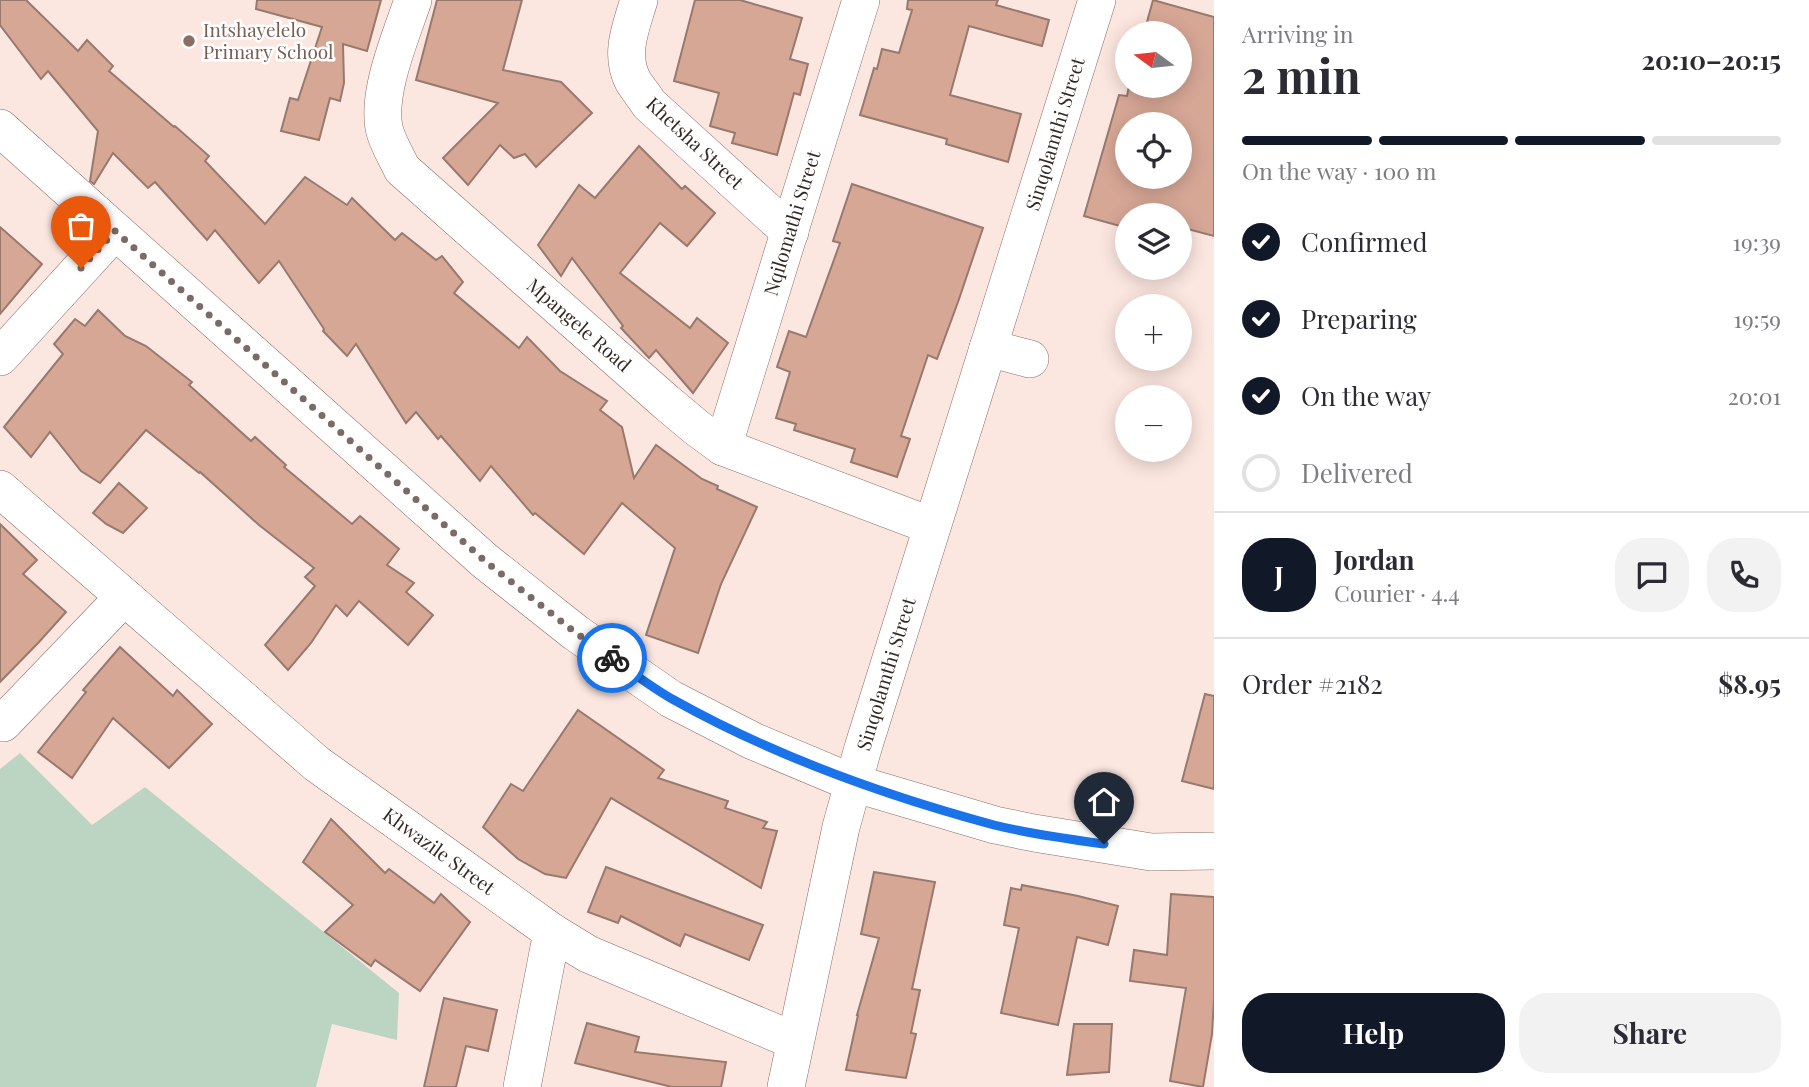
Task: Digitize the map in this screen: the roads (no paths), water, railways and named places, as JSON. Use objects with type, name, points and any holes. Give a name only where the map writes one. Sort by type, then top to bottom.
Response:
[{"type":"street","name":"Mpangele Road","points":[[413,0],[386,85],[383,109],[384,130],[402,169],[666,402],[723,447],[932,526]]},
{"type":"street","name":"Khetsha Street","points":[[639,0],[626,41],[626,58],[632,79],[649,104],[790,232]]},
{"type":"street","name":"Nqilomathi Street","points":[[723,447],[861,0]]},
{"type":"street","name":"Sinqolamthi Street","points":[[786,1087],[841,827],[853,783],[1097,0]]},
{"type":"street","points":[[0,128],[485,561],[576,633],[671,699],[753,741],[853,783],[995,825],[1151,852],[1214,851]]},
{"type":"street","points":[[0,357],[115,231]]},
{"type":"street","points":[[988,348],[1030,359]]},
{"type":"street","name":"Khwazile Street","points":[[0,489],[317,764],[552,932],[588,954],[795,1041]]},
{"type":"street","points":[[3,723],[124,597]]},
{"type":"street","points":[[522,1087],[552,932]]},
{"type":"place","name":"Intshayelelo Primary School","points":[[189,41]]}]
